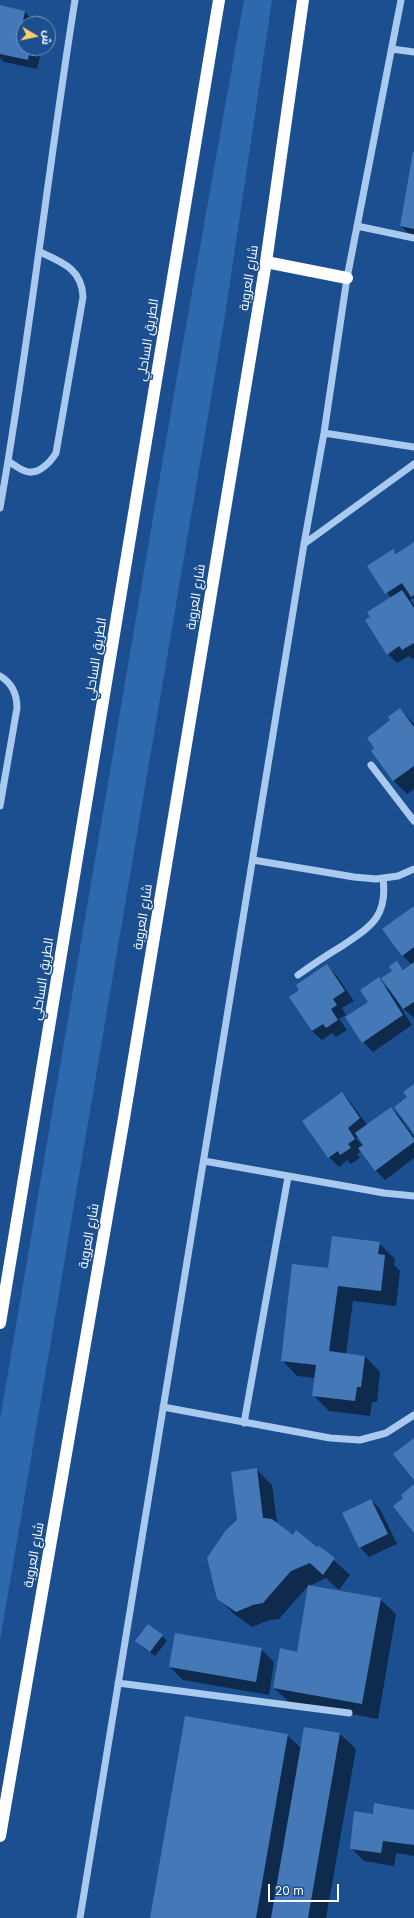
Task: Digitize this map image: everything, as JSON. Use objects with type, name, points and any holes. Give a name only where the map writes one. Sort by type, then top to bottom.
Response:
[{"type":"highway","name":"الطريق الساحلي","points":[[0,1323],[219,0]]},
{"type":"highway","name":"شارع العروبة","points":[[0,1836],[124,1118],[266,262],[304,0]]},
{"type":"highway","points":[[266,262],[347,278]]},
{"type":"street","points":[[0,508],[40,252],[60,94],[75,0]]},
{"type":"street","points":[[80,1918],[304,544],[324,433],[347,278],[401,0]]},
{"type":"street","points":[[392,49],[414,52]]},
{"type":"street","points":[[357,226],[414,238]]},
{"type":"street","points":[[8,461],[26,472],[34,471],[47,465],[56,454],[83,296],[80,281],[73,270],[62,262],[40,252]]},
{"type":"street","points":[[324,433],[414,447]]},
{"type":"street","points":[[304,544],[414,464]]},
{"type":"street","points":[[0,676],[10,685],[14,692],[17,708],[0,806]]},
{"type":"street","points":[[371,765],[414,821]]},
{"type":"street","points":[[253,860],[354,877],[383,878],[398,876],[414,870]]},
{"type":"street","points":[[298,975],[370,928],[383,903],[385,891],[383,878]]},
{"type":"street","points":[[204,1161],[288,1177],[384,1193],[414,1196]]},
{"type":"street","points":[[244,1423],[288,1177]]},
{"type":"street","points":[[163,1408],[330,1438],[360,1440],[386,1433],[414,1415]]},
{"type":"street","points":[[118,1682],[349,1713]]},
{"type":"shaded area","points":[[244,0],[272,0],[225,316],[0,1641],[0,1420],[176,382]]},
{"type":"building","points":[[0,5],[25,11],[24,16],[16,16],[16,56],[29,56],[28,60],[0,54]]},
{"type":"building","points":[[414,152],[414,229],[400,226]]},
{"type":"building","points":[[414,542],[414,595],[411,597],[402,583],[385,594],[367,566],[393,549],[396,554]]},
{"type":"building","points":[[402,590],[414,608],[414,643],[402,650],[399,646],[387,655],[365,620],[370,617],[367,612]]},
{"type":"building","points":[[400,708],[414,727],[414,766],[393,781],[371,751],[374,748],[367,738],[390,720],[388,717]]},
{"type":"building","points":[[414,906],[414,947],[402,956],[382,929]]},
{"type":"building","points":[[397,961],[403,970],[414,962],[414,1002],[403,1009],[381,978],[392,971],[389,966]]},
{"type":"building","points":[[327,964],[345,991],[333,999],[337,1005],[331,1009],[338,1020],[326,1028],[323,1024],[312,1031],[289,997],[299,990],[296,985]]},
{"type":"building","points":[[379,977],[403,1015],[362,1043],[345,1017],[368,1002],[360,990]]},
{"type":"building","points":[[414,1084],[414,1134],[394,1107],[407,1097],[403,1092]]},
{"type":"building","points":[[342,1092],[360,1118],[348,1128],[355,1139],[348,1144],[351,1148],[340,1155],[338,1151],[328,1158],[302,1121]]},
{"type":"building","points":[[391,1107],[414,1139],[414,1142],[375,1171],[358,1148],[363,1145],[355,1133]]},
{"type":"building","points":[[332,1236],[380,1242],[378,1254],[385,1255],[381,1291],[338,1286],[329,1351],[365,1356],[361,1387],[357,1387],[355,1401],[312,1396],[316,1365],[281,1361],[292,1264],[328,1268]]},
{"type":"building","points":[[414,1438],[414,1480],[393,1454]]},
{"type":"building","points":[[257,1468],[263,1518],[272,1519],[293,1535],[296,1530],[317,1547],[319,1546],[335,1558],[323,1575],[310,1563],[291,1571],[263,1603],[253,1605],[236,1612],[217,1599],[207,1558],[226,1530],[237,1520],[231,1472]]},
{"type":"building","points":[[414,1484],[414,1533],[393,1506],[403,1498],[401,1495]]},
{"type":"building","points":[[371,1499],[388,1534],[359,1548],[342,1513]]},
{"type":"building","points":[[308,1585],[381,1598],[362,1704],[273,1688],[280,1648],[297,1652]]},
{"type":"building","points":[[148,1624],[163,1635],[150,1652],[135,1641]]},
{"type":"building","points":[[175,1633],[262,1648],[256,1682],[169,1667]]},
{"type":"building","points":[[185,1716],[288,1734],[256,1918],[150,1918]]},
{"type":"building","points":[[304,1727],[340,1733],[308,1918],[271,1918]]},
{"type":"building","points":[[374,1803],[414,1810],[414,1845],[383,1841],[381,1853],[350,1849],[354,1811],[373,1814]]}]
